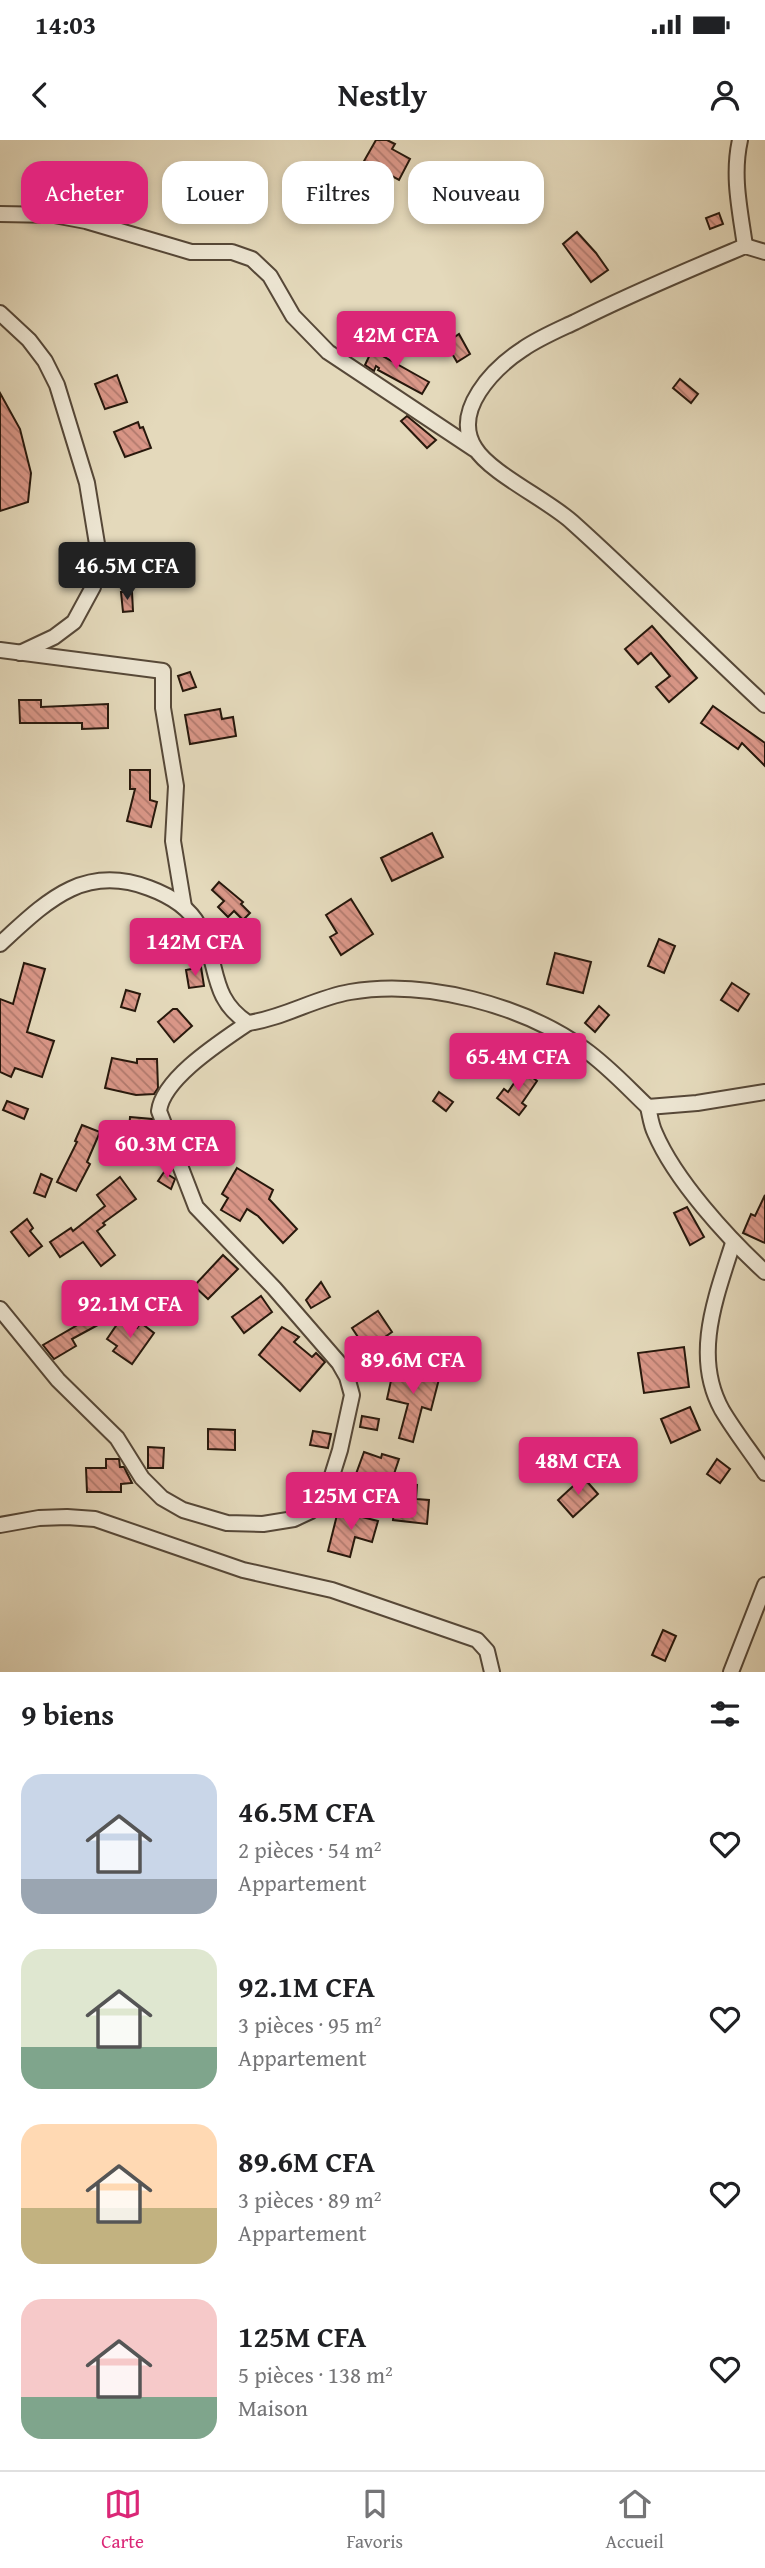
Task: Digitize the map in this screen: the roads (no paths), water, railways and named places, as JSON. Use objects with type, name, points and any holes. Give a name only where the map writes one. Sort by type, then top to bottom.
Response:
[{"type":"street","points":[[740,140],[736,160],[736,183],[745,246]]},
{"type":"street","points":[[0,214],[54,215],[86,221],[191,252],[232,252],[252,259],[270,276],[293,316],[328,352],[475,449],[488,462],[570,521],[765,705]]},
{"type":"street","points":[[475,449],[467,430],[470,409],[479,391],[502,366],[524,348],[599,309],[745,246],[765,252]]},
{"type":"street","points":[[0,313],[29,340],[45,361],[57,385],[87,483],[98,550],[93,587],[74,622],[54,637],[20,653]]},
{"type":"street","points":[[0,650],[163,671],[163,708],[176,786],[173,841],[184,906]]},
{"type":"street","points":[[0,944],[55,896],[83,884],[112,878],[130,881],[159,891],[184,906],[199,924],[221,995],[230,1009],[248,1023]]},
{"type":"street","points":[[0,1308],[58,1380],[117,1438],[142,1478],[162,1498],[183,1510],[227,1523],[263,1524],[294,1520],[311,1511],[325,1498],[340,1450],[352,1395],[347,1377],[274,1288],[196,1207],[159,1111],[160,1102],[199,1058],[248,1023],[264,1021],[349,992],[427,989],[454,994],[537,1023],[569,1039],[601,1062],[648,1107],[654,1132],[671,1161],[733,1242],[765,1272]]},
{"type":"street","points":[[648,1107],[696,1103],[765,1092]]},
{"type":"street","points":[[733,1242],[712,1310],[706,1348],[710,1374],[721,1409],[765,1473]]},
{"type":"street","points":[[0,1524],[38,1518],[95,1520],[243,1570],[332,1590],[477,1640],[487,1651],[492,1672]]},
{"type":"street","points":[[732,1672],[765,1585]]}]
